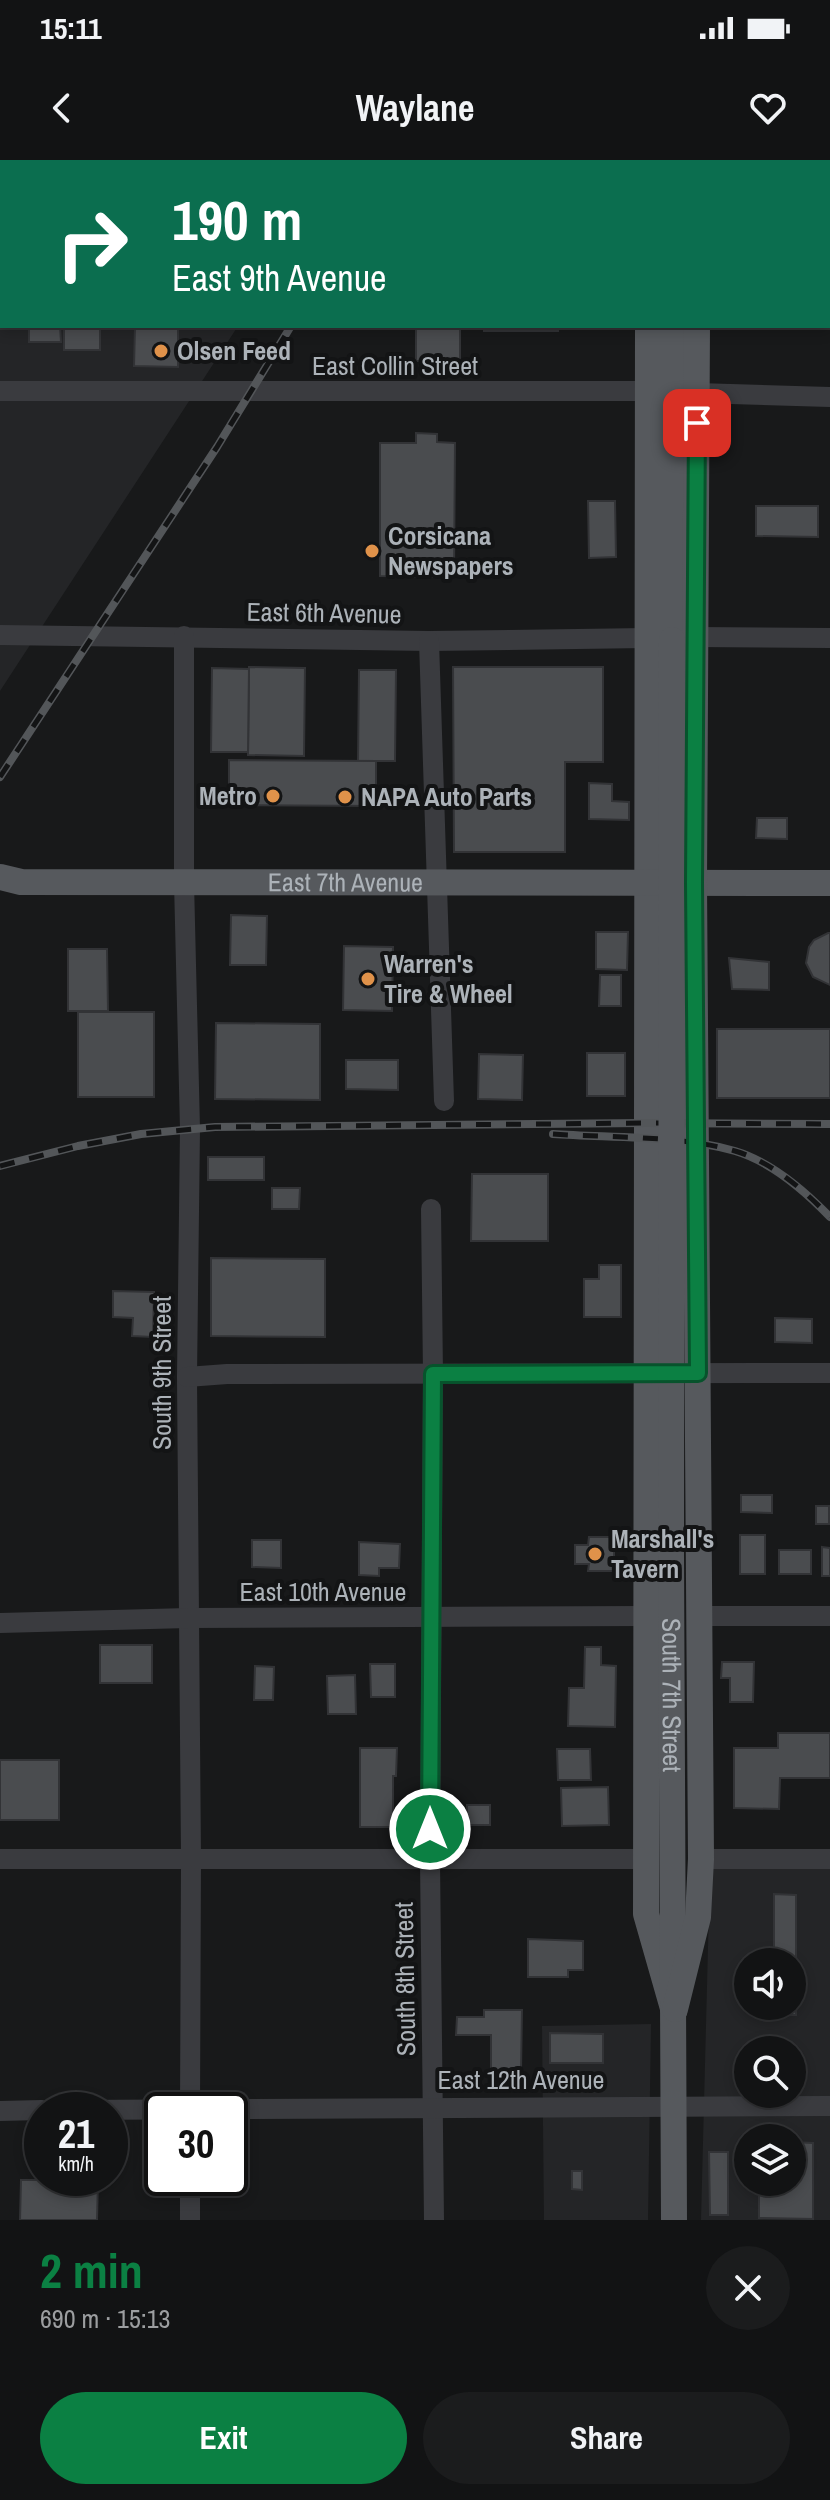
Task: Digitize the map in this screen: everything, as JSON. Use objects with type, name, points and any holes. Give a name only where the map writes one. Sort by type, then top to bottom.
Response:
[{"type":"main road","points":[[648,328],[646,391],[671,638]]},
{"type":"main road","points":[[672,328],[670,883],[646,1373],[645,1859],[646,1914],[674,2012]]},
{"type":"main road","points":[[674,2012],[698,1917],[701,1859],[698,1373],[670,883],[671,638],[697,393],[697,328]]},
{"type":"main road","name":"South 7th Street","points":[[671,638],[674,2220]]},
{"type":"main road","name":"East 7th Avenue","points":[[7,882],[830,883]]},
{"type":"street","name":"East Collin Street","points":[[0,391],[646,391]]},
{"type":"street","points":[[697,393],[830,397]]},
{"type":"street","name":"East 6th Avenue","points":[[0,635],[429,641],[830,638]]},
{"type":"street","name":"South 9th Street","points":[[184,636],[184,882],[190,1129],[187,1377],[190,2092]]},
{"type":"street","points":[[429,641],[444,1101]]},
{"type":"street","name":"South 8th Street","points":[[431,1209],[430,1860],[434,2220]]},
{"type":"street","points":[[187,1377],[227,1374],[830,1373]]},
{"type":"street","name":"East 10th Avenue","points":[[0,1623],[188,1618],[646,1616]]},
{"type":"street","points":[[699,1616],[830,1616]]},
{"type":"street","points":[[0,1859],[645,1859]]},
{"type":"street","points":[[701,1859],[830,1859]]},
{"type":"street","name":"East 12th Avenue","points":[[248,2109],[830,2106]]},
{"type":"street","points":[[0,2111],[24,2110]]},
{"type":"street","points":[[190,2196],[190,2220]]},
{"type":"shaded area","points":[[0,328],[237,328],[0,691]]},
{"type":"shaded area","points":[[710,1869],[830,1869],[830,2220],[701,2220]]},
{"type":"shaded area","points":[[651,2024],[648,2220],[544,2220],[542,2026]]},
{"type":"building","points":[[29,328],[60,328],[61,342],[29,342]]},
{"type":"building","points":[[64,328],[100,328],[100,350],[64,350]]},
{"type":"building","points":[[135,328],[178,328],[178,367],[134,366]]},
{"type":"building","points":[[416,328],[460,328],[460,361],[416,361]]},
{"type":"building","points":[[484,328],[558,328],[558,331],[484,331]]},
{"type":"building","points":[[416,433],[437,434],[437,442],[455,443],[454,577],[380,576],[380,443],[416,443]]},
{"type":"building","points":[[588,501],[615,501],[616,557],[589,558]]},
{"type":"building","points":[[756,506],[818,506],[818,537],[756,536]]},
{"type":"building","points":[[249,667],[305,668],[304,756],[248,755]]},
{"type":"building","points":[[453,667],[603,667],[603,762],[565,762],[565,852],[454,852]]},
{"type":"building","points":[[212,668],[249,669],[248,752],[211,752]]},
{"type":"building","points":[[359,670],[396,670],[395,761],[358,761]]},
{"type":"building","points":[[229,760],[376,761],[376,806],[229,805]]},
{"type":"building","points":[[589,783],[612,784],[612,801],[629,802],[629,820],[589,819]]},
{"type":"building","points":[[757,818],[787,818],[787,839],[756,838]]},
{"type":"building","points":[[231,915],[267,916],[266,965],[230,965]]},
{"type":"building","points":[[596,932],[628,932],[627,970],[596,969]]},
{"type":"building","points":[[828,933],[830,985],[813,977],[806,963],[809,947],[814,940]]},
{"type":"building","name":"Warren's Tire & Wheel","points":[[344,946],[393,947],[392,1011],[343,1010]]},
{"type":"building","points":[[68,949],[107,949],[108,1011],[68,1011]]},
{"type":"building","points":[[729,958],[769,962],[769,990],[732,989]]},
{"type":"building","points":[[600,975],[621,975],[621,1006],[599,1006]]},
{"type":"building","points":[[78,1012],[154,1012],[154,1097],[78,1097]]},
{"type":"building","points":[[216,1023],[320,1024],[320,1100],[215,1099]]},
{"type":"building","points":[[717,1029],[830,1029],[830,1098],[717,1098]]},
{"type":"building","points":[[587,1053],[625,1053],[625,1096],[587,1096]]},
{"type":"building","points":[[479,1054],[523,1055],[522,1100],[478,1099]]},
{"type":"building","points":[[346,1060],[398,1060],[398,1090],[346,1089]]},
{"type":"building","points":[[208,1157],[264,1157],[264,1180],[208,1180]]},
{"type":"building","points":[[472,1174],[548,1174],[548,1241],[471,1241]]},
{"type":"building","points":[[272,1188],[300,1188],[299,1209],[272,1209]]},
{"type":"building","points":[[211,1258],[325,1259],[325,1337],[211,1336]]},
{"type":"building","points":[[599,1265],[621,1265],[621,1317],[584,1317],[584,1279],[599,1279]]},
{"type":"building","points":[[113,1291],[154,1292],[153,1337],[132,1336],[133,1318],[113,1317]]},
{"type":"building","points":[[775,1318],[812,1319],[812,1343],[775,1342]]},
{"type":"building","points":[[741,1495],[772,1495],[772,1513],[741,1512]]},
{"type":"building","points":[[816,1506],[829,1506],[829,1524],[816,1524]]},
{"type":"building","points":[[740,1535],[765,1535],[765,1574],[740,1574]]},
{"type":"building","name":"Marshall's Tavern","points":[[589,1537],[614,1537],[614,1571],[588,1571],[589,1564],[575,1564],[575,1545],[588,1545]]},
{"type":"building","points":[[252,1540],[281,1540],[281,1568],[252,1567]]},
{"type":"building","points":[[359,1542],[400,1544],[399,1568],[379,1568],[379,1576],[359,1575]]},
{"type":"building","points":[[822,1547],[830,1548],[830,1576],[822,1576]]},
{"type":"building","points":[[779,1550],[811,1550],[811,1574],[779,1574]]},
{"type":"building","points":[[100,1645],[152,1645],[152,1683],[100,1683]]},
{"type":"building","points":[[585,1647],[601,1647],[601,1665],[616,1666],[615,1727],[568,1726],[569,1688],[584,1688]]},
{"type":"building","points":[[722,1662],[754,1662],[753,1702],[730,1702],[730,1678],[721,1678]]},
{"type":"building","points":[[370,1664],[395,1664],[395,1697],[371,1697]]},
{"type":"building","points":[[255,1666],[274,1667],[273,1700],[254,1700]]},
{"type":"building","points":[[355,1675],[356,1714],[328,1714],[327,1676]]},
{"type":"building","points":[[778,1733],[830,1733],[830,1778],[780,1778],[779,1809],[734,1808],[734,1748],[778,1748]]},
{"type":"building","points":[[360,1748],[397,1748],[396,1776],[393,1776],[393,1827],[360,1827]]},
{"type":"building","points":[[557,1749],[590,1749],[591,1780],[558,1780]]},
{"type":"building","points":[[0,1760],[59,1760],[59,1820],[0,1820]]},
{"type":"building","points":[[608,1787],[609,1825],[562,1826],[561,1788]]},
{"type":"building","points":[[467,1805],[490,1805],[490,1825],[467,1825]]},
{"type":"building","points":[[774,1894],[796,1895],[796,1948],[774,1948]]},
{"type":"building","points":[[528,1939],[583,1941],[583,1970],[568,1970],[568,1977],[528,1977]]},
{"type":"building","points":[[484,2010],[522,2010],[521,2071],[491,2070],[491,2035],[456,2035],[457,2017],[484,2017]]},
{"type":"building","points":[[550,2033],[603,2034],[603,2063],[550,2063]]},
{"type":"building","points":[[806,2143],[813,2143],[813,2219],[759,2218],[759,2196],[806,2196]]},
{"type":"building","points":[[709,2152],[728,2152],[728,2215],[710,2215]]},
{"type":"building","points":[[572,2171],[582,2171],[582,2190],[572,2189]]},
{"type":"building","points":[[21,2180],[24,2180],[24,2196],[98,2196],[97,2220],[20,2220]]},
{"type":"railway","points":[[0,777],[217,447],[290,328]]},
{"type":"railway","points":[[0,1166],[141,1134],[215,1127],[830,1124]]},
{"type":"railway","points":[[553,1134],[691,1142],[735,1151],[762,1162],[787,1178],[830,1217]]},
{"type":"place","name":"Olsen Feed","points":[[161,351]]},
{"type":"place","name":"Corsicana Newspapers","points":[[372,551]]},
{"type":"place","name":"Metro","points":[[273,796]]},
{"type":"place","name":"NAPA Auto Parts","points":[[345,797]]},
{"type":"place","name":"Warren's Tire & Wheel","points":[[368,979]]},
{"type":"place","name":"Marshall's Tavern","points":[[595,1554]]},
{"type":"route","points":[[430,1829],[433,1374],[698,1373],[694,883],[697,423]]}]
